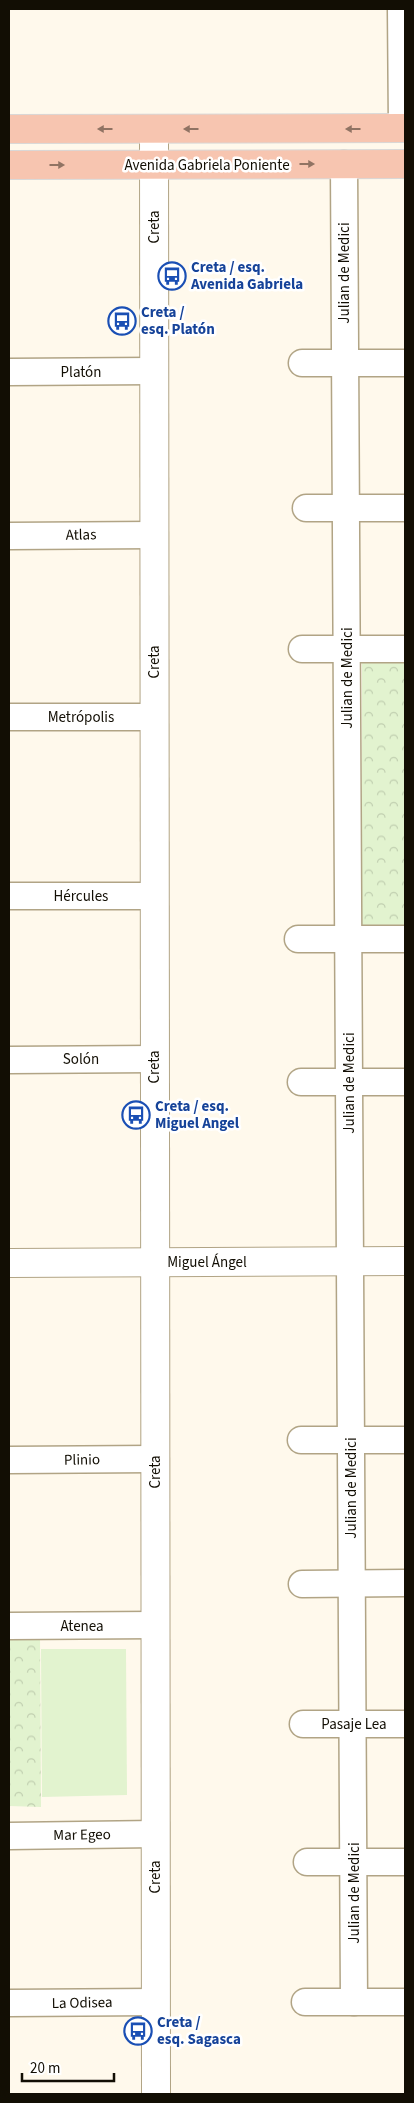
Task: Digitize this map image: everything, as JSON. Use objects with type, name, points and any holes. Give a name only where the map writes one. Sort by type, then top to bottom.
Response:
[{"type":"main road","points":[[9,129],[404,128]]},
{"type":"main road","name":"Avenida Gabriela Poniente","points":[[9,165],[405,164]]},
{"type":"street","points":[[401,9],[404,128]]},
{"type":"street","name":"Creta","points":[[154,129],[156,2094]]},
{"type":"street","name":"Julian de Medici","points":[[344,164],[354,2002]]},
{"type":"street","points":[[302,363],[405,363]]},
{"type":"street","name":"Platón","points":[[9,372],[154,371]]},
{"type":"street","points":[[306,508],[405,508]]},
{"type":"street","name":"Atlas","points":[[9,536],[154,535]]},
{"type":"street","points":[[302,649],[405,649]]},
{"type":"street","name":"Metrópolis","points":[[9,717],[154,717]]},
{"type":"street","name":"Hércules","points":[[9,896],[154,896]]},
{"type":"street","points":[[298,939],[405,939]]},
{"type":"street","name":"Solón","points":[[9,1060],[154,1059]]},
{"type":"street","points":[[302,1082],[405,1082]]},
{"type":"street","name":"Miguel Ángel","points":[[9,1263],[405,1261]]},
{"type":"street","points":[[301,1440],[405,1440]]},
{"type":"street","name":"Plinio","points":[[9,1460],[154,1459]]},
{"type":"street","points":[[302,1584],[405,1583]]},
{"type":"street","name":"Atenea","points":[[9,1626],[155,1625]]},
{"type":"street","name":"Pasaje Lea","points":[[303,1724],[405,1724]]},
{"type":"street","name":"Mar Egeo","points":[[9,1836],[155,1834]]},
{"type":"street","points":[[307,1862],[405,1862]]},
{"type":"street","name":"La Odisea","points":[[9,2003],[155,2002]]},
{"type":"street","points":[[305,2002],[405,2002]]},
{"type":"green space","points":[[362,663],[405,663],[405,930],[362,931]]},
{"type":"green space","points":[[9,1635],[40,1636],[41,1807],[9,1806]]},
{"type":"green space","points":[[41,1649],[126,1649],[127,1795],[42,1797]]},
{"type":"place","name":"Creta / esq. Avenida Gabriela","points":[[172,276]]},
{"type":"place","name":"Creta / esq. Platón","points":[[122,321]]},
{"type":"place","name":"Creta / esq. Miguel Angel","points":[[136,1115]]},
{"type":"place","name":"Creta / esq. Sagasca","points":[[138,2031]]}]
